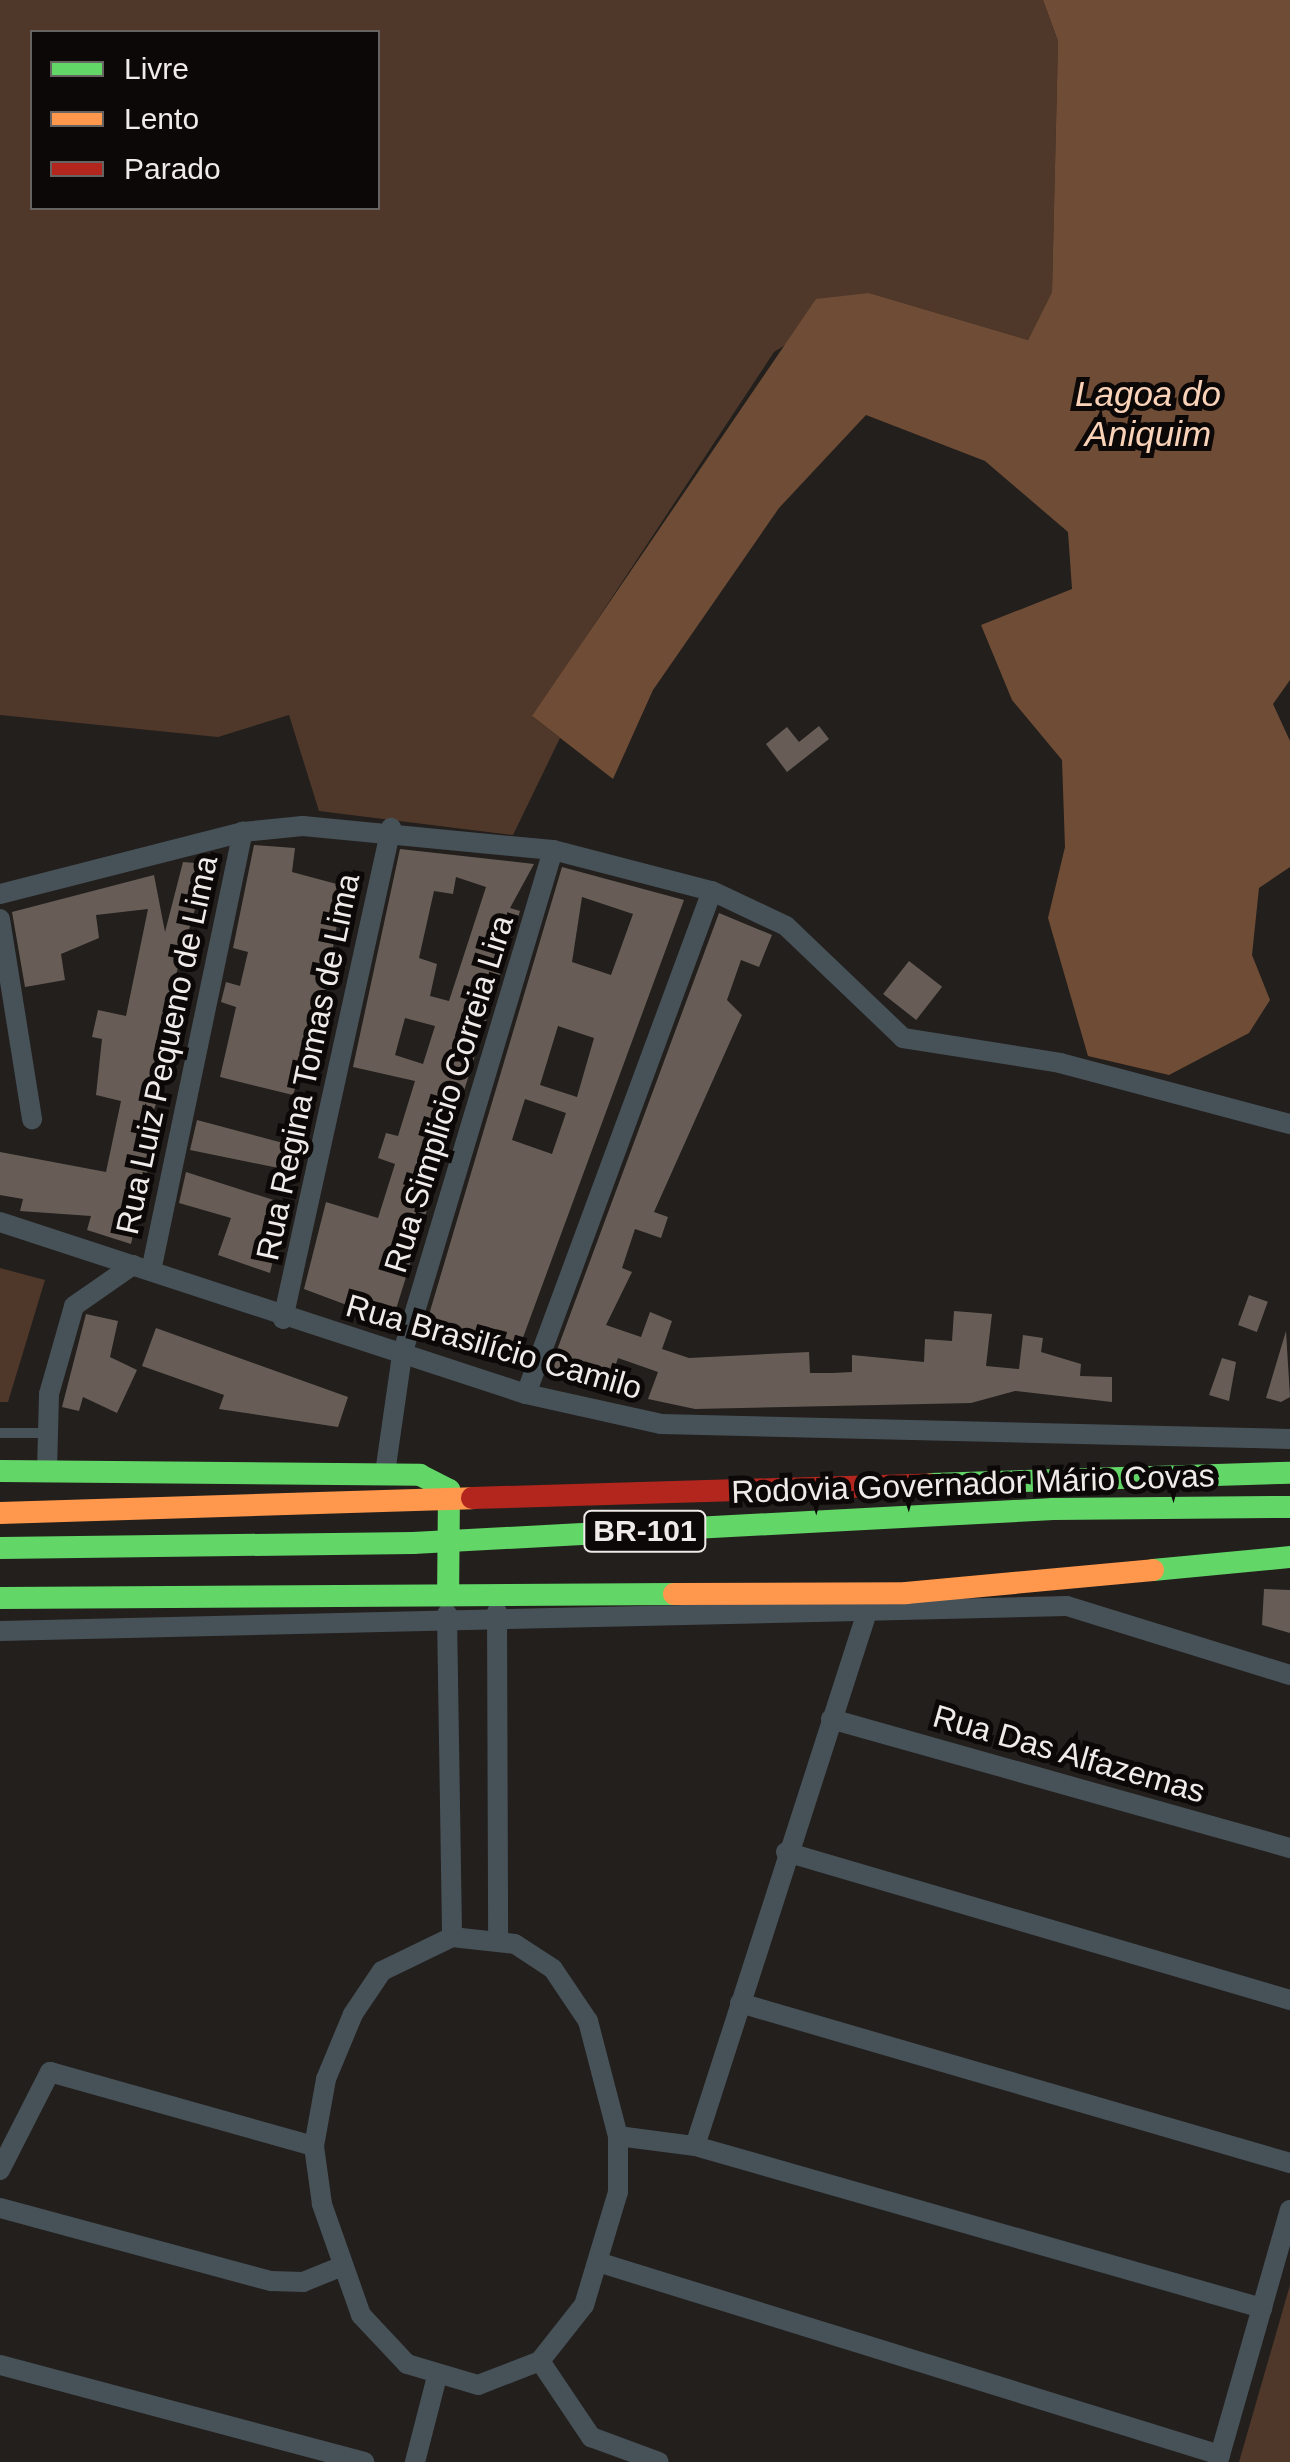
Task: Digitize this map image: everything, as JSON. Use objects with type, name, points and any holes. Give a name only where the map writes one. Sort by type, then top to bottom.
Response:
[{"type":"main road","points":[[0,1471],[384,1474],[449,1490],[448,1595]]},
{"type":"main road","name":"Rodovia Governador Mário Covas","points":[[0,1513],[1290,1472]]},
{"type":"main road","name":"Rodovia Governador Mário Covas","points":[[0,1548],[413,1543],[1053,1509],[1290,1507]]},
{"type":"main road","points":[[0,1598],[973,1590],[1290,1556]]},
{"type":"street","points":[[0,894],[243,832],[391,828],[553,850],[712,890],[786,926],[876,1022],[903,1038],[1060,1063],[1290,1124]]},
{"type":"street","name":"Rua Regina Tomas de Lima","points":[[284,1318],[391,828]]},
{"type":"street","name":"Rua Luiz Pequeno de Lima","points":[[142,1268],[243,832]]},
{"type":"street","name":"Rua Simplicio Correia Lira","points":[[384,1474],[402,1354],[553,850]]},
{"type":"street","points":[[526,1394],[712,890]]},
{"type":"street","points":[[0,920],[32,1119]]},
{"type":"street","name":"Rua Brasilício Camilo","points":[[0,1222],[526,1394],[661,1424],[1290,1440]]},
{"type":"street","points":[[46,1471],[43,1433],[74,1306],[142,1268]]},
{"type":"street","points":[[448,1595],[452,1937]]},
{"type":"street","points":[[498,1596],[498,1940]]},
{"type":"street","points":[[0,1631],[447,1626],[868,1609],[1067,1606],[1290,1675]]},
{"type":"street","points":[[696,2146],[786,1852],[868,1609]]},
{"type":"street","name":"Rua Das Alfazemas","points":[[832,1719],[1290,1848]]},
{"type":"street","points":[[786,1852],[1290,2000]]},
{"type":"street","points":[[452,1937],[498,1940],[553,1969],[588,2021],[618,2136],[618,2192],[600,2263],[584,2305],[540,2360],[478,2385],[436,2380],[382,2344],[340,2267],[314,2146],[326,2078],[353,2014],[382,1971],[452,1937]]},
{"type":"street","points":[[740,2002],[1290,2164]]},
{"type":"street","points":[[0,2170],[50,2072],[314,2146]]},
{"type":"street","points":[[618,2136],[696,2146],[1262,2308]]},
{"type":"street","points":[[0,2208],[271,2280],[303,2282],[340,2267]]},
{"type":"street","points":[[600,2263],[1219,2458],[1290,2210]]},
{"type":"street","points":[[540,2360],[591,2438],[659,2462]]},
{"type":"street","points":[[0,2365],[364,2462]]},
{"type":"street","points":[[415,2462],[436,2380]]},
{"type":"lane","points":[[0,1433],[43,1433]]},
{"type":"shaded area","points":[[0,0],[1043,0],[1058,41],[1052,292],[1028,340],[869,293],[774,352],[533,717],[560,738],[513,835],[319,811],[289,715],[218,737],[0,715]]},
{"type":"shaded area","points":[[0,1268],[45,1280],[8,1402],[0,1402]]},
{"type":"shaded area","points":[[1290,2285],[1290,2462],[1239,2462]]},
{"type":"water","name":"Lagoa do Aniquim","points":[[1043,0],[1290,0],[1290,680],[1273,704],[1290,741],[1290,867],[1259,888],[1252,955],[1270,1000],[1249,1033],[1169,1075],[1088,1056],[1048,918],[1065,847],[1062,760],[1012,700],[981,625],[1072,589],[1068,532],[985,461],[866,415],[779,508],[653,690],[613,779],[532,716],[816,299],[869,293],[1028,340],[1052,292],[1058,41]]},
{"type":"building","points":[[819,726],[829,739],[787,772],[766,744],[787,727],[799,742]]},
{"type":"building","points":[[254,845],[295,848],[292,872],[344,886],[323,1003],[293,1095],[220,1077],[236,1007],[221,1002],[226,982],[240,986],[248,952],[233,948]]},
{"type":"building","points":[[400,849],[534,864],[510,908],[520,911],[392,1322],[304,1289],[326,1202],[378,1218],[395,1164],[378,1158],[386,1133],[398,1136],[415,1081],[353,1067]],"holes":[[[456,877],[486,887],[449,1001],[430,996],[437,964],[419,958],[434,891],[453,894]],[[405,1018],[435,1026],[423,1064],[395,1055]]]},
{"type":"building","points":[[183,862],[208,864],[162,1023],[159,1052],[172,1055],[145,1137],[150,1160],[131,1244],[87,1230],[91,1216],[20,1211],[23,1199],[0,1195],[0,1152],[106,1172],[121,1101],[96,1095],[102,1039],[92,1037],[98,1010],[126,1016],[148,909],[96,915],[99,938],[61,954],[65,980],[25,987],[12,912],[154,875],[165,932]]},
{"type":"building","points":[[562,867],[684,900],[514,1362],[453,1348],[457,1340],[425,1328]],"holes":[[[582,897],[633,914],[611,975],[572,962]],[[558,1026],[594,1038],[577,1097],[540,1085]],[[525,1099],[566,1113],[552,1154],[512,1140]]]},
{"type":"building","points":[[719,913],[772,935],[759,967],[741,960],[727,1000],[742,1015],[654,1212],[668,1217],[661,1238],[635,1229],[622,1268],[632,1272],[606,1325],[641,1337],[650,1312],[672,1321],[662,1349],[689,1358],[809,1352],[810,1373],[833,1373],[852,1372],[852,1355],[924,1362],[925,1339],[952,1341],[954,1311],[992,1314],[986,1366],[1019,1369],[1023,1335],[1043,1338],[1041,1352],[1081,1364],[1080,1376],[1112,1377],[1112,1402],[1015,1391],[971,1403],[695,1409],[648,1399],[658,1372],[618,1358],[607,1390],[550,1369]]},
{"type":"building","points":[[909,961],[942,987],[916,1020],[883,994]]},
{"type":"building","points":[[197,1120],[298,1147],[293,1171],[190,1150]]},
{"type":"building","points":[[186,1172],[286,1204],[270,1273],[218,1255],[231,1218],[179,1203]]},
{"type":"building","points":[[1249,1295],[1268,1302],[1257,1332],[1238,1325]]},
{"type":"building","points":[[86,1314],[118,1321],[110,1357],[137,1370],[117,1413],[83,1397],[79,1411],[62,1407]]},
{"type":"building","points":[[156,1328],[348,1397],[338,1427],[219,1409],[224,1395],[142,1366]]},
{"type":"building","points":[[1286,1331],[1290,1397],[1281,1402],[1266,1398]]},
{"type":"building","points":[[1222,1358],[1236,1362],[1229,1401],[1209,1395]]},
{"type":"building","points":[[1264,1589],[1290,1590],[1290,1633],[1262,1625]]},
{"type":"traffic: fast","points":[[0,1471],[420,1475],[449,1490],[448,1595]]},
{"type":"traffic: fast","points":[[931,1484],[1290,1473]]},
{"type":"traffic: fast","points":[[0,1548],[413,1543],[1053,1509],[1290,1507]]},
{"type":"traffic: fast","points":[[1153,1570],[1290,1557]]},
{"type":"traffic: fast","points":[[0,1598],[674,1594]]},
{"type":"traffic: slow","points":[[0,1513],[472,1498]]},
{"type":"traffic: slow","points":[[674,1594],[906,1593],[1153,1570]]},
{"type":"traffic: jam","points":[[472,1498],[931,1484]]}]
